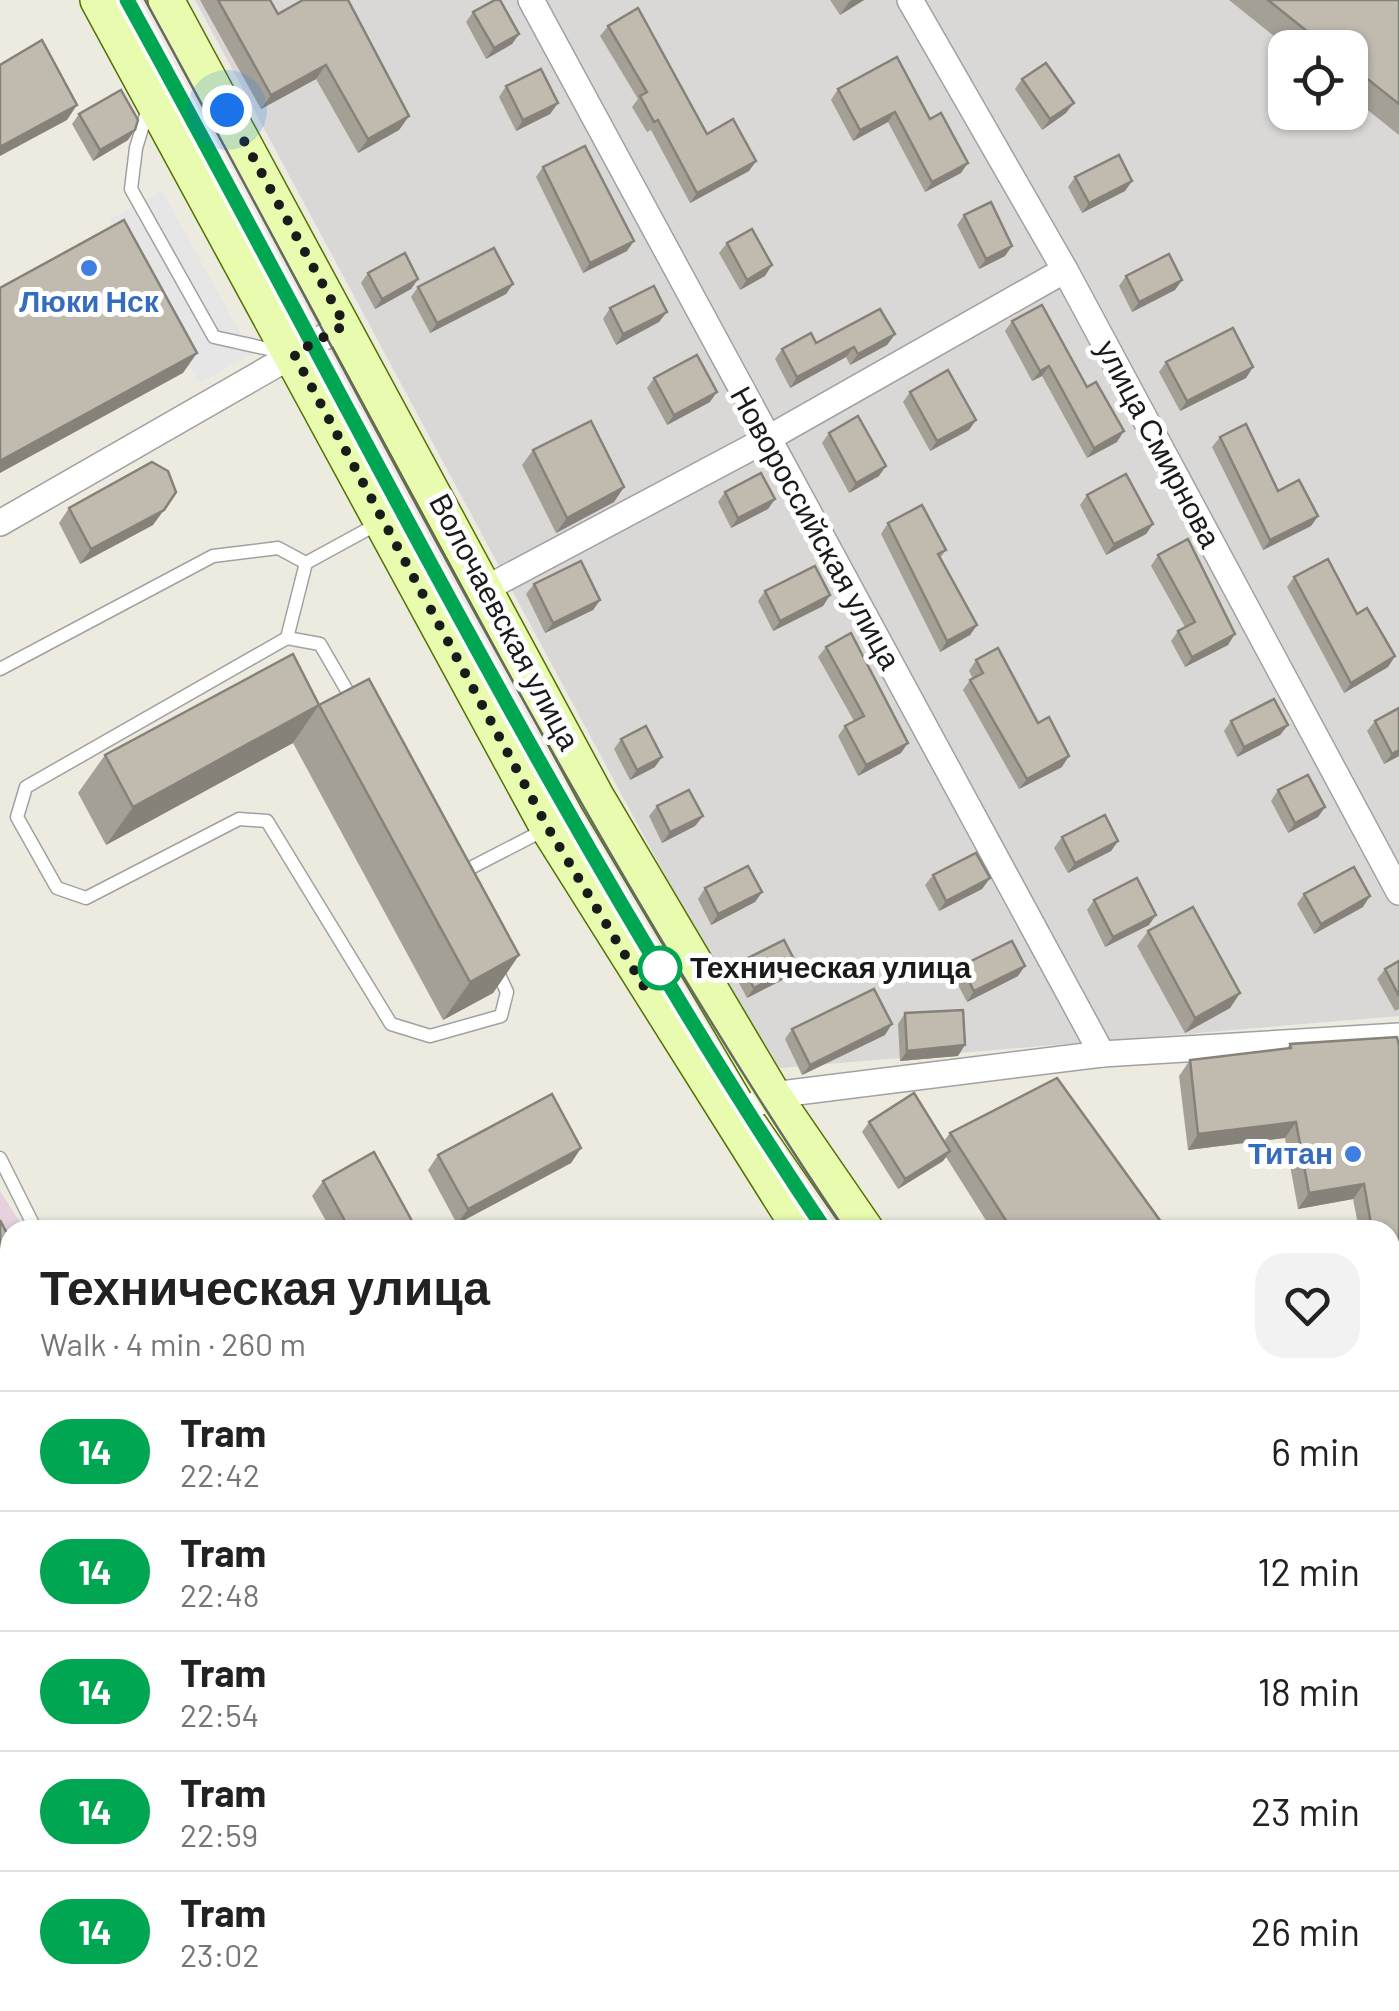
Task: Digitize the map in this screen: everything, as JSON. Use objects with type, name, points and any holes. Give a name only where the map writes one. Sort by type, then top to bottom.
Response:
[{"type":"main road","name":"Волочаевская улица","points":[[98,0],[294,354],[548,828],[794,1220]]},
{"type":"main road","name":"Волочаевская улица","points":[[166,0],[345,325],[597,798],[773,1096],[859,1220]]},
{"type":"street","name":"Новороссийская улица","points":[[531,0],[1102,1054]]},
{"type":"street","name":"улица Смирнова","points":[[910,0],[1065,270],[1399,892]]},
{"type":"street","points":[[487,588],[767,440],[1065,270]]},
{"type":"street","points":[[0,523],[345,325]]},
{"type":"street","points":[[728,1118],[773,1096],[1102,1054],[1399,1036]]},
{"type":"lane","points":[[151,98],[136,148],[132,189],[177,271],[214,337],[294,354]]},
{"type":"lane","points":[[286,638],[306,564],[384,521]]},
{"type":"lane","points":[[0,668],[213,556],[278,548],[306,564]]},
{"type":"lane","points":[[358,710],[320,644],[286,638],[26,787],[18,816],[56,888],[86,898],[239,819],[267,821],[391,1024],[430,1036],[502,1016],[507,992],[492,959]]},
{"type":"lane","points":[[454,876],[548,828]]},
{"type":"lane","points":[[444,860],[462,893]]},
{"type":"lane","points":[[0,1158],[31,1220]]},
{"type":"shaded area","points":[[195,0],[1399,0],[1399,1016],[769,1069]]},
{"type":"shaded area","points":[[162,191],[252,354],[199,383],[109,220]]},
{"type":"shaded area","points":[[0,1191],[19,1220],[0,1220]]},
{"type":"building","points":[[218,0],[270,0],[278,14],[303,0],[348,0],[409,116],[368,139],[326,65],[271,95]]},
{"type":"building","points":[[500,0],[519,34],[494,48],[473,12]]},
{"type":"building","points":[[1268,0],[1399,0],[1399,104],[1368,79],[1368,30],[1306,30]]},
{"type":"building","points":[[638,8],[707,134],[733,119],[756,161],[697,193],[658,120],[654,122],[640,96],[647,92],[608,26]]},
{"type":"building","points":[[42,40],[77,105],[0,147],[0,65]]},
{"type":"building","points":[[897,57],[930,119],[941,113],[968,163],[932,182],[895,112],[860,130],[838,89]]},
{"type":"building","points":[[1046,63],[1074,103],[1050,119],[1022,79]]},
{"type":"building","points":[[541,69],[558,103],[523,120],[506,86]]},
{"type":"building","points":[[121,90],[138,120],[135,130],[100,150],[79,114]]},
{"type":"building","points":[[585,146],[634,241],[590,263],[543,167]]},
{"type":"building","points":[[1119,155],[1132,181],[1089,203],[1075,177]]},
{"type":"building","points":[[991,202],[1012,246],[986,259],[964,215]]},
{"type":"building","points":[[124,220],[197,353],[0,461],[0,288]]},
{"type":"building","points":[[752,229],[772,265],[747,280],[727,243]]},
{"type":"building","points":[[494,248],[513,284],[437,323],[418,287]]},
{"type":"building","points":[[405,253],[418,279],[382,299],[368,273]]},
{"type":"building","points":[[1169,254],[1182,280],[1139,302],[1126,276]]},
{"type":"building","points":[[654,286],[667,312],[623,334],[610,308]]},
{"type":"building","points":[[1042,305],[1087,387],[1096,382],[1124,431],[1094,448],[1049,366],[1040,371],[1012,321]]},
{"type":"building","points":[[880,309],[895,334],[858,354],[854,347],[797,377],[782,349],[811,333],[816,343]]},
{"type":"building","points":[[1233,328],[1253,367],[1187,401],[1166,362]]},
{"type":"building","points":[[697,355],[717,392],[674,415],[654,378]]},
{"type":"building","points":[[948,370],[976,420],[937,441],[910,392]]},
{"type":"building","points":[[858,416],[886,466],[856,483],[829,433]]},
{"type":"building","points":[[591,421],[624,487],[567,518],[533,450]]},
{"type":"building","points":[[1246,424],[1278,491],[1299,480],[1318,516],[1270,540],[1220,437]]},
{"type":"building","points":[[152,462],[168,471],[176,492],[164,510],[91,549],[69,508]]},
{"type":"building","points":[[761,473],[775,499],[738,518],[725,492]]},
{"type":"building","points":[[1126,474],[1153,524],[1114,544],[1087,495]]},
{"type":"building","points":[[922,505],[946,550],[938,554],[977,625],[947,641],[888,523]]},
{"type":"building","points":[[1188,539],[1235,634],[1192,657],[1178,631],[1195,622],[1158,555]]},
{"type":"building","points":[[1328,559],[1357,614],[1367,608],[1395,656],[1351,683],[1294,577]]},
{"type":"building","points":[[581,561],[600,600],[553,623],[534,584]]},
{"type":"building","points":[[815,566],[830,595],[780,621],[765,591]]},
{"type":"building","points":[[851,633],[908,743],[866,765],[845,726],[864,716],[826,647]]},
{"type":"building","points":[[998,648],[1038,723],[1049,717],[1069,756],[1027,779],[970,680],[983,673],[976,660]]},
{"type":"building","points":[[293,654],[319,705],[133,807],[105,755]]},
{"type":"building","points":[[369,679],[519,955],[470,982],[319,705]]},
{"type":"building","points":[[1274,699],[1288,725],[1244,747],[1231,721]]},
{"type":"building","points":[[1399,708],[1399,750],[1392,754],[1375,721]]},
{"type":"building","points":[[646,726],[662,757],[637,770],[621,739]]},
{"type":"building","points":[[1308,775],[1325,807],[1295,823],[1278,790]]},
{"type":"building","points":[[689,790],[703,816],[670,832],[657,806]]},
{"type":"building","points":[[1105,815],[1118,841],[1075,863],[1062,837]]},
{"type":"building","points":[[976,853],[990,878],[946,901],[933,875]]},
{"type":"building","points":[[748,866],[762,892],[718,914],[705,888]]},
{"type":"building","points":[[1354,867],[1370,896],[1321,924],[1304,894]]},
{"type":"building","points":[[1137,878],[1156,915],[1113,937],[1094,900]]},
{"type":"building","points":[[1193,907],[1240,993],[1195,1018],[1148,931]]},
{"type":"building","points":[[784,940],[797,965],[754,988],[740,962]]},
{"type":"building","points":[[1012,941],[1025,966],[974,991],[961,966]]},
{"type":"building","points":[[1399,961],[1399,996],[1385,969]]},
{"type":"building","points":[[874,989],[892,1024],[810,1065],[792,1029]]},
{"type":"building","points":[[963,1010],[965,1045],[907,1051],[905,1013]]},
{"type":"building","points":[[1397,1037],[1399,1220],[1370,1220],[1364,1184],[1309,1193],[1296,1122],[1198,1134],[1190,1060],[1291,1048],[1290,1044]]},
{"type":"building","points":[[1057,1078],[1160,1220],[1006,1220],[950,1133]]},
{"type":"building","points":[[914,1093],[950,1151],[905,1179],[869,1122]]},
{"type":"building","points":[[552,1094],[581,1148],[468,1209],[438,1155]]},
{"type":"building","points":[[374,1152],[411,1220],[344,1220],[323,1181]]},
{"type":"tram line","points":[[127,0],[548,778],[636,931],[819,1220]]},
{"type":"tram line","name":"14","points":[[127,0],[310,346],[566,814],[745,1111],[818,1220]]},
{"type":"tram line","points":[[145,0],[567,778],[748,1082],[838,1220]]},
{"type":"place","name":"Люки Нск","points":[[89,268]]},
{"type":"place","name":"Техническая улица","points":[[660,968]]},
{"type":"place","name":"Титан","points":[[1353,1154]]},
{"type":"route","points":[[227,110],[345,325],[294,354],[548,828],[645,988],[660,968]]}]
